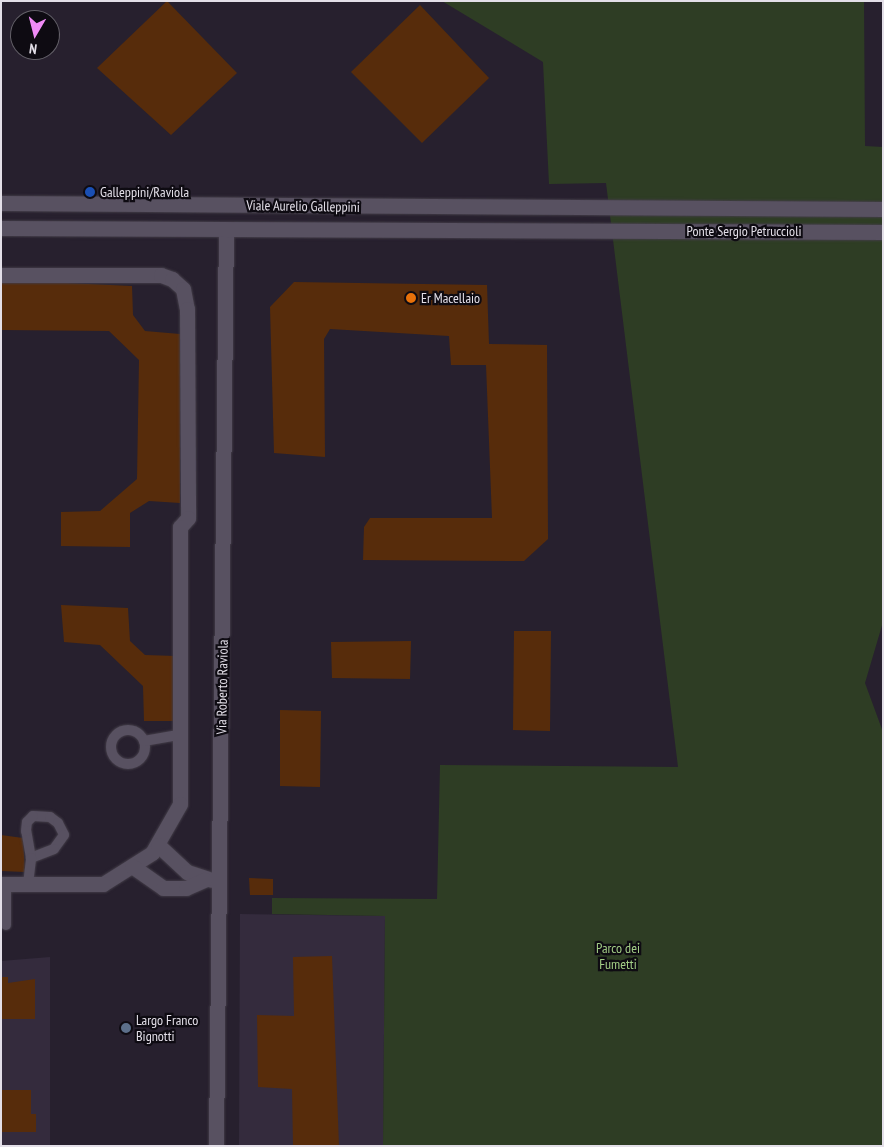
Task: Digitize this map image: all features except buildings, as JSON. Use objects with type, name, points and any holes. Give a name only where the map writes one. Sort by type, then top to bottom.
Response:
[{"type":"street","name":"Viale Aurelio Galleppini","points":[[1,204],[605,206]]},
{"type":"street","name":"Ponte Sergio Petruccioli","points":[[605,206],[883,209]]},
{"type":"street","name":"Viale Aurelio Galleppini","points":[[1,228],[605,232]]},
{"type":"street","name":"Via Roberto Raviola","points":[[216,1146],[211,880],[226,229]]},
{"type":"street","name":"Ponte Sergio Petruccioli","points":[[605,232],[883,232]]},
{"type":"street","points":[[1,275],[160,275],[172,280],[183,290],[187,308],[188,518],[180,527],[182,734],[180,804],[152,853],[103,884],[4,884]]},
{"type":"street","points":[[158,845],[172,862],[211,880]]},
{"type":"street","points":[[132,866],[163,888],[186,888],[211,880]]},
{"type":"lane","points":[[144,741],[182,734]]},
{"type":"lane","points":[[28,884],[31,858],[26,822],[33,816],[50,818],[58,823],[64,835],[62,842],[54,849],[31,858]]},
{"type":"lane","points":[[4,884],[6,925]]},
{"type":"shaded area","points":[[240,914],[385,916],[383,1146],[239,1146]]},
{"type":"shaded area","points":[[50,957],[50,1146],[1,1146],[1,961]]},
{"type":"green space","name":"Parco dei Fumetti","points":[[442,1],[864,1],[865,146],[883,147],[883,622],[865,683],[883,732],[883,1146],[383,1146],[385,916],[272,914],[272,898],[437,899],[440,765],[678,767],[606,183],[549,184],[543,62]]},
{"type":"place","name":"Galleppini/Raviola","points":[[90,192]]},
{"type":"place","name":"Er Macellaio","points":[[411,298]]},
{"type":"place","name":"Largo Franco Bignotti","points":[[126,1028]]}]
